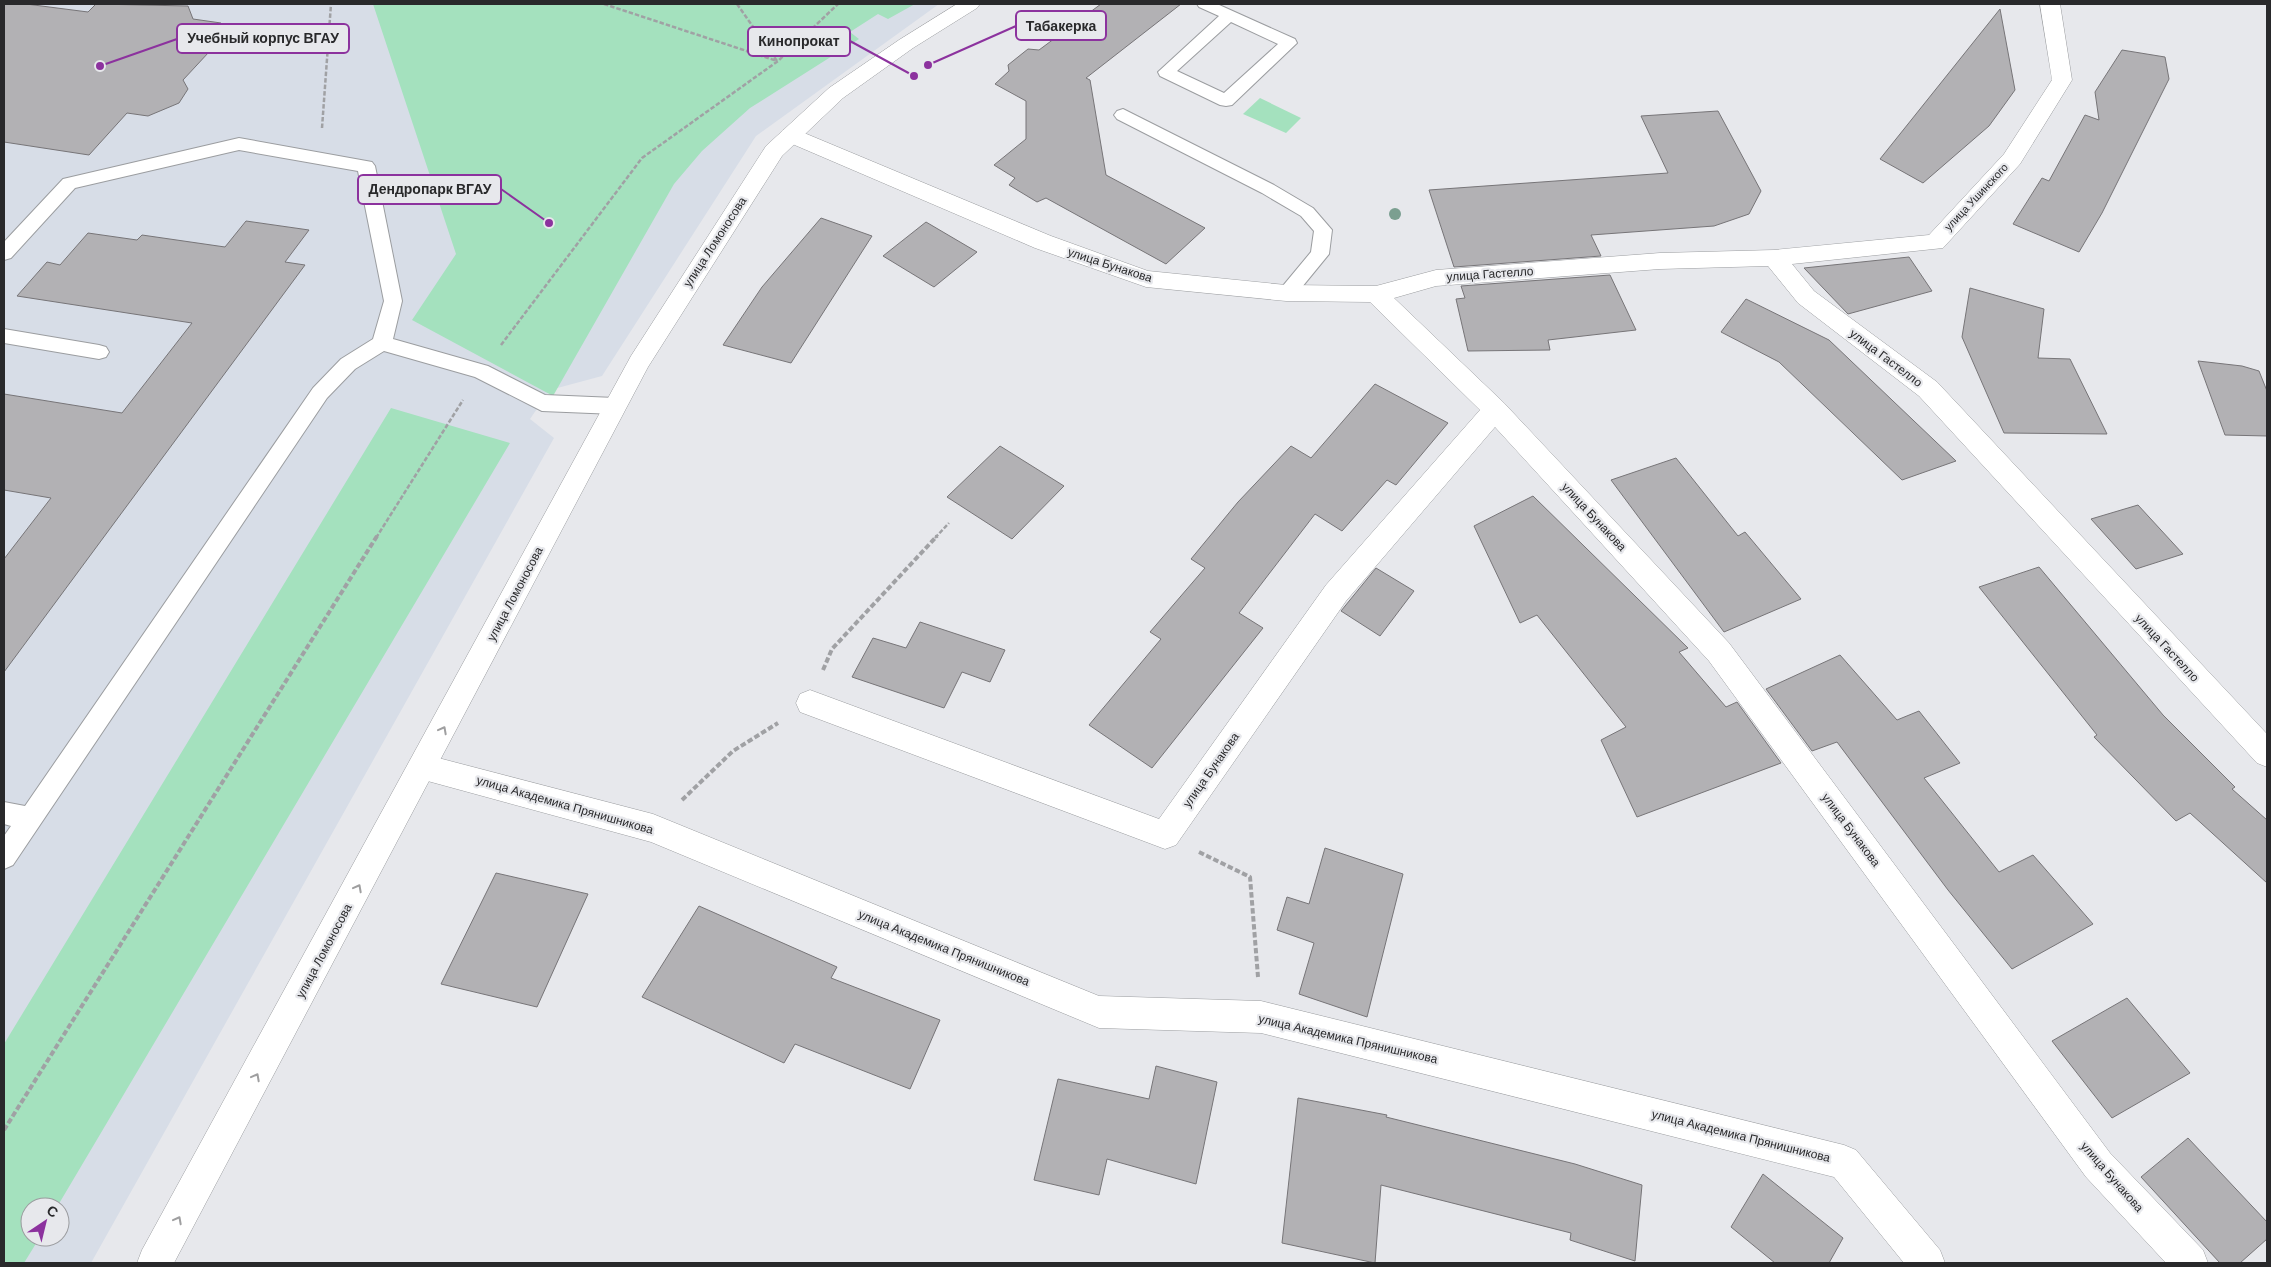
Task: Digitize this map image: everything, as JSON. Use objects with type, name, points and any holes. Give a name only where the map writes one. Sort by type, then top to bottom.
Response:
[{"type":"street","name":"улица Ломоносова","points":[[155,1263],[639,362],[774,151],[836,93],[906,44],[970,4]]},
{"type":"street","name":"улица Ушинского","points":[[1774,258],[1935,242],[2012,159],[2062,80],[2050,4]]},
{"type":"street","name":"улица Бунакова","points":[[790,135],[1043,242],[1146,279],[1286,293],[1376,294],[1495,410],[1719,652],[2098,1165],[2190,1263]]},
{"type":"street","name":"улица Гастелло","points":[[1376,294],[1436,278],[1660,261],[1774,258],[1806,297],[1928,389],[2267,754]]},
{"type":"street","name":"улица Бунакова","points":[[1165,835],[1336,592],[1495,410]]},
{"type":"street","points":[[810,704],[1165,835]]},
{"type":"street","name":"улица Академика Прянишникова","points":[[423,767],[652,828],[1099,1012],[1261,1017],[1844,1162],[1927,1263]]},
{"type":"lane","points":[[1205,4],[1230,15],[1289,42],[1226,101],[1166,72],[1230,15]]},
{"type":"lane","points":[[1123,115],[1268,189],[1307,212],[1318,224],[1323,230],[1320,254],[1286,293]]},
{"type":"lane","points":[[4,254],[69,183],[239,144],[366,166],[393,301],[382,344],[348,364],[320,393],[4,857]]},
{"type":"lane","points":[[4,336],[99,352]]},
{"type":"lane","points":[[382,344],[482,371],[542,403],[615,406]]},
{"type":"lane","points":[[4,813],[30,818]]},
{"type":"path","points":[[319,157],[331,4]]},
{"type":"path","points":[[604,4],[778,61]]},
{"type":"path","points":[[737,4],[778,61]]},
{"type":"path","points":[[4,1130],[482,371],[642,158],[778,61],[838,4]]},
{"type":"path","points":[[652,828],[733,751],[810,704],[832,649],[949,523]]},
{"type":"path","points":[[1165,835],[1250,877],[1261,1017]]},
{"type":"shaded area","points":[[4,4],[939,4],[756,136],[602,376],[550,390],[530,419],[554,438],[91,1263],[4,1263]]},
{"type":"green space","points":[[373,4],[915,4],[888,19],[878,14],[850,32],[859,39],[750,108],[702,151],[674,184],[553,396],[412,320],[456,254]]},
{"type":"green space","points":[[1260,98],[1301,118],[1286,133],[1243,114]]},
{"type":"green space","points":[[391,408],[510,443],[63,1197],[20,1197],[20,1247],[34,1247],[24,1263],[4,1263],[4,1044]]},
{"type":"building","points":[[4,4],[26,4],[88,12],[96,4],[188,6],[193,19],[221,23],[204,40],[209,52],[183,80],[188,89],[179,103],[148,116],[127,113],[89,155],[4,142]]},
{"type":"building","points":[[1101,4],[1181,4],[1086,78],[1090,80],[1106,175],[1205,228],[1166,264],[1046,198],[1037,202],[1009,185],[1015,178],[994,165],[1026,139],[1026,101],[995,84],[1009,71],[1008,65],[1028,49],[1039,50]]},
{"type":"building","points":[[2000,9],[2015,90],[1989,126],[1923,183],[1880,159]]},
{"type":"building","points":[[2122,50],[2165,57],[2169,79],[2102,213],[2079,252],[2013,224],[2042,178],[2049,181],[2085,115],[2099,120],[2095,92]]},
{"type":"building","points":[[1718,111],[1761,191],[1749,214],[1714,226],[1591,235],[1601,256],[1454,267],[1429,190],[1668,173],[1641,116]]},
{"type":"building","points":[[821,218],[872,236],[791,363],[723,345],[762,287]]},
{"type":"building","points":[[246,221],[309,230],[285,262],[305,265],[4,672],[4,559],[51,498],[4,490],[4,394],[122,413],[192,323],[17,296],[47,262],[60,265],[88,233],[137,240],[142,235],[225,247]]},
{"type":"building","points":[[926,222],[977,252],[934,287],[883,256]]},
{"type":"building","points":[[1909,257],[1932,291],[1848,314],[1804,268]]},
{"type":"building","points":[[1610,275],[1636,330],[1548,340],[1550,350],[1468,351],[1456,299],[1465,298],[1461,286]]},
{"type":"building","points":[[1970,288],[2044,309],[2038,358],[2070,359],[2107,434],[2004,433],[1962,337]]},
{"type":"building","points":[[1746,299],[1829,340],[1956,461],[1902,480],[1779,362],[1721,332]]},
{"type":"building","points":[[2198,361],[2242,366],[2259,371],[2267,391],[2267,436],[2225,435]]},
{"type":"building","points":[[1375,384],[1448,423],[1396,485],[1387,480],[1342,531],[1315,514],[1239,613],[1263,628],[1152,768],[1089,725],[1161,639],[1150,632],[1205,568],[1191,559],[1238,502],[1291,446],[1311,458]]},
{"type":"building","points":[[1000,446],[1064,486],[1012,539],[947,497]]},
{"type":"building","points":[[1676,458],[1738,536],[1745,532],[1801,599],[1724,632],[1611,480]]},
{"type":"building","points":[[1533,496],[1688,648],[1679,652],[1726,707],[1737,702],[1781,763],[1637,817],[1601,740],[1626,727],[1537,615],[1520,623],[1474,526]]},
{"type":"building","points":[[2138,505],[2183,554],[2136,569],[2091,519]]},
{"type":"building","points":[[2039,567],[2163,715],[2235,787],[2232,789],[2267,820],[2267,883],[2190,813],[2176,821],[2094,737],[2097,735],[1979,587]]},
{"type":"building","points":[[1376,568],[1414,591],[1380,636],[1341,611]]},
{"type":"building","points":[[920,622],[1005,650],[990,682],[962,672],[944,708],[852,677],[873,638],[906,648]]},
{"type":"building","points":[[1840,655],[1897,720],[1919,711],[1960,763],[1924,778],[1999,872],[2033,855],[2093,924],[2012,969],[1948,890],[1837,742],[1812,751],[1766,689]]},
{"type":"building","points":[[1325,848],[1403,874],[1367,1017],[1299,994],[1314,943],[1277,930],[1287,897],[1309,904]]},
{"type":"building","points":[[496,873],[588,894],[537,1007],[441,984]]},
{"type":"building","points":[[699,906],[837,967],[831,978],[940,1020],[910,1089],[795,1044],[784,1063],[642,997]]},
{"type":"building","points":[[2127,998],[2190,1073],[2112,1118],[2052,1041]]},
{"type":"building","points":[[1156,1066],[1217,1082],[1196,1184],[1107,1159],[1099,1195],[1034,1180],[1058,1079],[1149,1099]]},
{"type":"building","points":[[1298,1098],[1387,1115],[1386,1117],[1575,1164],[1642,1185],[1635,1261],[1570,1240],[1571,1233],[1381,1185],[1375,1263],[1282,1243]]},
{"type":"building","points":[[2188,1138],[2267,1222],[2267,1239],[2240,1263],[2220,1263],[2141,1177]]},
{"type":"building","points":[[1763,1174],[1843,1238],[1829,1263],[1775,1263],[1731,1227]]},
{"type":"place","name":"Табакерка","points":[[928,65]]},
{"type":"place","name":"Учебный корпус ВГАУ","points":[[100,66]]},
{"type":"place","name":"Кинопрокат","points":[[914,76]]},
{"type":"place","name":"Дендропарк ВГАУ","points":[[549,223]]}]
